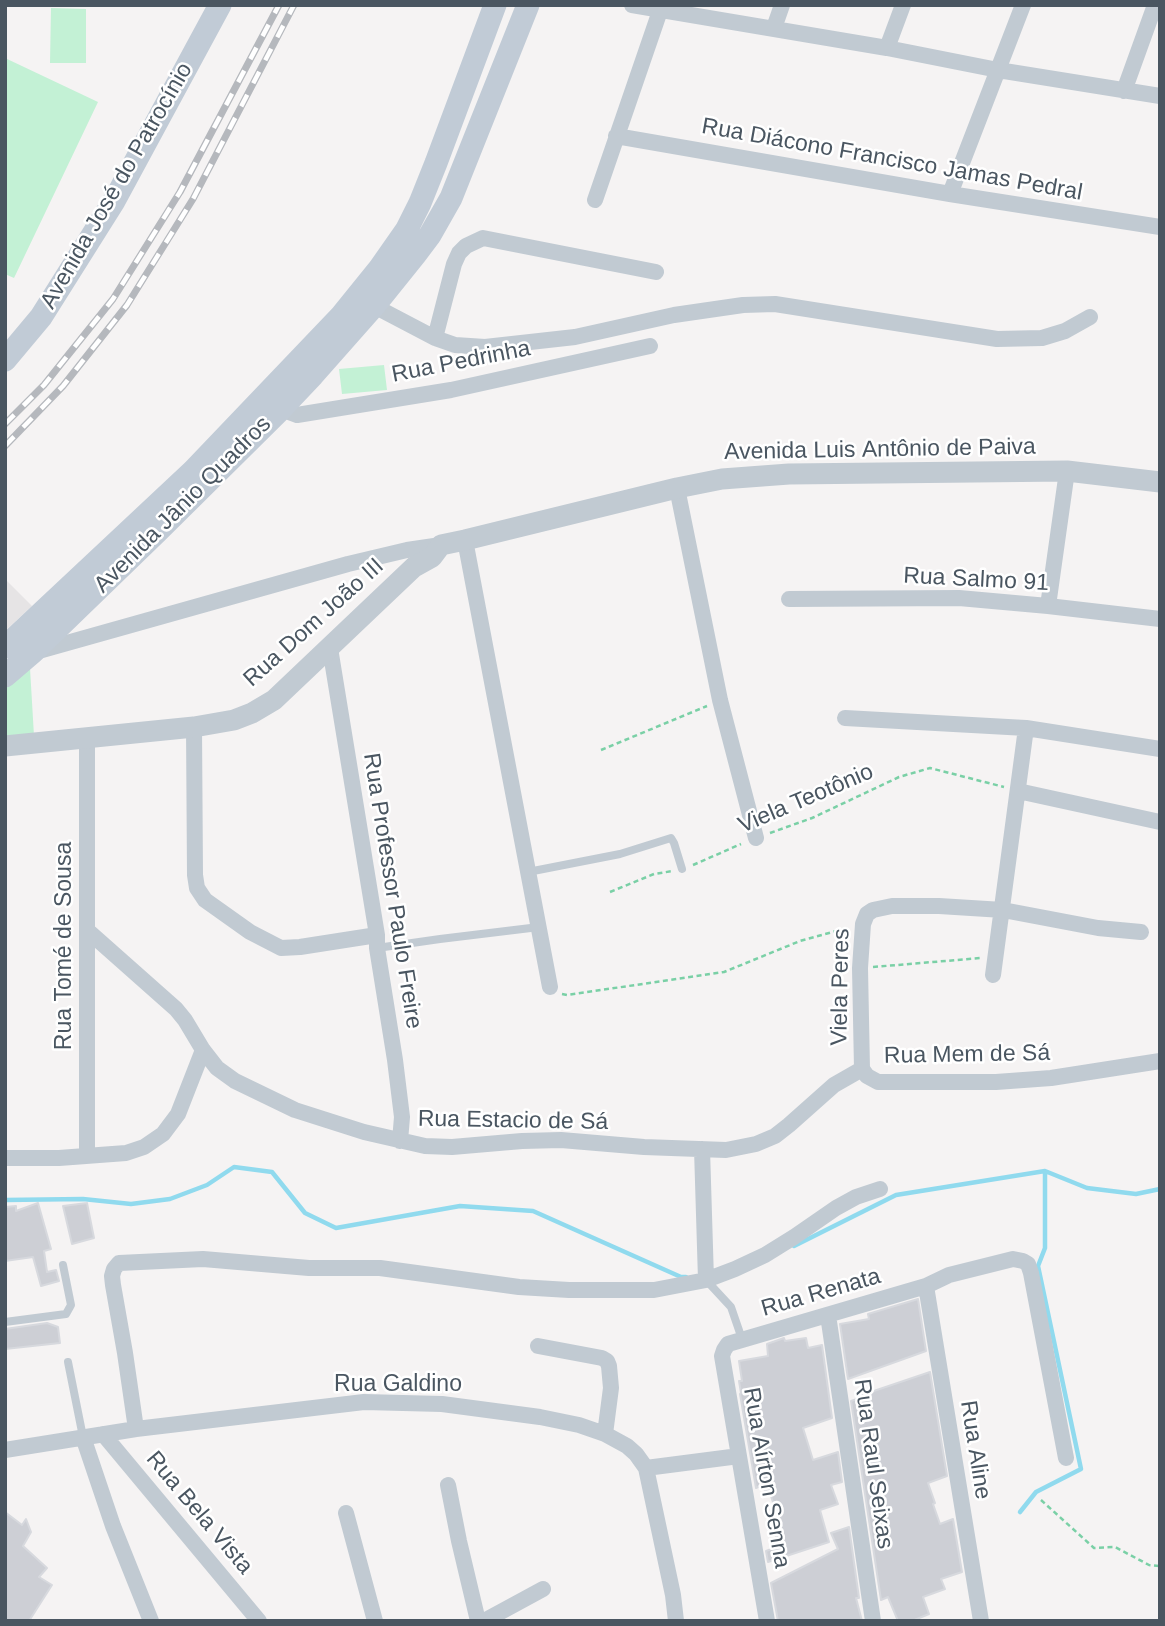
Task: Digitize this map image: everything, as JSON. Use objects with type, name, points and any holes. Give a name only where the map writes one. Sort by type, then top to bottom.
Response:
[{"type":"main road","name":"Avenida José do Patrocínio","points":[[5,360],[41,317],[107,212],[220,5]]},
{"type":"main road","points":[[348,322],[416,211],[495,5]]},
{"type":"main road","points":[[348,322],[373,306],[415,255],[452,198],[528,5]]},
{"type":"main road","points":[[416,211],[438,221]]},
{"type":"main road","name":"Avenida Jânio Quadros","points":[[5,676],[33,652],[281,409],[348,322]]},
{"type":"main road","name":"Avenida Jânio Quadros","points":[[5,647],[348,322]]},
{"type":"street","points":[[632,5],[661,7],[998,70],[1160,96]]},
{"type":"street","points":[[774,28],[782,5]]},
{"type":"street","points":[[887,48],[903,5]]},
{"type":"street","points":[[950,194],[1023,5]]},
{"type":"street","points":[[1124,91],[1155,5]]},
{"type":"street","points":[[595,200],[661,7]]},
{"type":"street","name":"Rua Diácono Francisco Jamas Pedral","points":[[616,136],[1160,227]]},
{"type":"street","points":[[435,338],[459,253],[466,246],[483,238],[656,272]]},
{"type":"street","points":[[373,306],[435,338],[455,345],[485,347],[575,337],[674,315],[743,305],[775,304],[997,339],[1042,338],[1065,331],[1090,317]]},
{"type":"street","name":"Rua Pedrinha","points":[[281,409],[297,415],[451,390],[650,346]]},
{"type":"street","points":[[1048,606],[1067,471]]},
{"type":"street","name":"Avenida Luis Antônio de Paiva","points":[[441,545],[722,479],[789,474],[1067,471],[1160,482]]},
{"type":"street","points":[[677,488],[720,701],[756,838]]},
{"type":"street","points":[[465,540],[550,987]]},
{"type":"street","points":[[33,652],[348,564],[441,545]]},
{"type":"street","name":"Rua Dom João III","points":[[5,746],[194,727],[234,720],[252,713],[274,700],[414,567],[432,557],[441,545]]},
{"type":"street","name":"Rua Salmo 91","points":[[789,599],[958,598],[1160,619]]},
{"type":"street","name":"Rua Professor Paulo Freire","points":[[330,648],[395,1060],[402,1117],[400,1141]]},
{"type":"street","points":[[845,718],[1026,728],[1160,749]]},
{"type":"street","points":[[194,727],[195,875],[197,888],[205,900],[250,932],[281,948],[377,942]]},
{"type":"street","points":[[993,975],[1026,728]]},
{"type":"street","name":"Rua Tomé de Sousa","points":[[87,737],[87,1156]]},
{"type":"street","points":[[1018,791],[1160,822]]},
{"type":"street","name":"Viela Peres","points":[[862,1069],[860,968],[863,924],[867,914],[891,906],[1003,910]]},
{"type":"street","points":[[1003,910],[1098,928],[1141,932]]},
{"type":"street","name":"Rua Estacio de Sá","points":[[88,931],[176,1009],[217,1069],[235,1081],[295,1110],[364,1132],[425,1146],[453,1147],[561,1140],[726,1150],[757,1144],[775,1136],[834,1085],[862,1069]]},
{"type":"street","points":[[5,1158],[59,1158],[126,1153],[144,1147],[163,1134],[178,1114],[203,1050]]},
{"type":"street","name":"Rua Mem de Sá","points":[[862,1069],[867,1076],[878,1082],[996,1082],[1051,1078],[1160,1061]]},
{"type":"street","points":[[702,1149],[706,1280]]},
{"type":"street","points":[[136,1429],[112,1276],[119,1263],[203,1259],[309,1268],[380,1268],[519,1287],[654,1290],[706,1280],[765,1255],[836,1208],[856,1197],[880,1189]]},
{"type":"street","name":"Rua Renata","points":[[735,1342],[926,1286],[949,1275],[1013,1259],[1023,1261],[1028,1264],[1031,1273],[1066,1458]]},
{"type":"street","name":"Rua Aline","points":[[926,1286],[981,1621]]},
{"type":"street","name":"Rua Raul Seixas","points":[[828,1315],[873,1621]]},
{"type":"street","name":"Rua Aírton Senna","points":[[735,1342],[724,1350],[722,1356],[767,1621]]},
{"type":"street","points":[[538,1346],[602,1357],[607,1361],[611,1388],[605,1434]]},
{"type":"street","name":"Rua Galdino","points":[[5,1450],[136,1429],[364,1402],[442,1404],[579,1425],[605,1434],[626,1446],[646,1468]]},
{"type":"street","name":"Rua Bela Vista","points":[[103,1434],[259,1621]]},
{"type":"street","points":[[83,1437],[113,1526],[151,1621]]},
{"type":"street","points":[[676,1621],[646,1468],[739,1456]]},
{"type":"street","points":[[448,1485],[459,1541],[481,1621],[543,1589]]},
{"type":"street","points":[[346,1513],[375,1621]]},
{"type":"lane","points":[[528,872],[620,853],[671,838],[682,869]]},
{"type":"lane","points":[[377,942],[440,939],[539,928]]},
{"type":"lane","points":[[5,1322],[66,1314],[71,1306],[63,1265]]},
{"type":"lane","points":[[706,1280],[731,1307],[735,1342]]},
{"type":"lane","points":[[68,1362],[83,1437]]},
{"type":"path","points":[[601,750],[720,701]]},
{"type":"path","name":"Viela Teotônio","points":[[610,892],[654,874],[682,869],[812,818],[899,776],[930,768],[1018,791]]},
{"type":"path","points":[[550,987],[567,995],[724,972],[800,941],[863,924]]},
{"type":"path","points":[[860,968],[995,957]]},
{"type":"path","points":[[1041,1500],[1094,1548],[1115,1546],[1149,1566],[1160,1566]]},
{"type":"shaded area","points":[[5,579],[32,606],[5,631]]},
{"type":"green space","points":[[51,8],[86,9],[86,63],[50,63]]},
{"type":"green space","points":[[5,58],[98,102],[14,278],[5,274]]},
{"type":"green space","points":[[384,365],[387,390],[342,394],[339,369]]},
{"type":"green space","points":[[30,668],[34,736],[5,740],[5,689]]},
{"type":"building","points":[[38,1203],[51,1249],[44,1251],[47,1272],[56,1270],[59,1281],[41,1286],[33,1257],[5,1261],[5,1207],[16,1206],[16,1211]]},
{"type":"building","points":[[87,1203],[94,1238],[72,1244],[63,1206]]},
{"type":"building","points":[[918,1299],[926,1351],[848,1379],[840,1324],[869,1319],[868,1314]]},
{"type":"building","points":[[47,1323],[58,1327],[60,1343],[5,1349],[5,1329]]},
{"type":"building","points":[[784,1338],[785,1341],[806,1338],[808,1348],[822,1345],[832,1418],[803,1428],[813,1460],[838,1452],[842,1482],[831,1485],[838,1504],[820,1510],[829,1542],[768,1562],[766,1551],[777,1547],[777,1539],[769,1518],[777,1515],[770,1493],[766,1494],[763,1485],[756,1488],[740,1394],[739,1381],[742,1381],[739,1361],[768,1356],[767,1344]]},
{"type":"building","points":[[930,1372],[947,1476],[928,1483],[940,1524],[953,1519],[962,1572],[941,1579],[945,1589],[923,1597],[929,1614],[912,1621],[898,1621],[888,1597],[881,1600],[851,1401]]},
{"type":"building","points":[[5,1512],[22,1525],[26,1519],[31,1532],[23,1546],[47,1568],[39,1577],[52,1585],[29,1621],[5,1621]]},
{"type":"building","points":[[849,1527],[859,1598],[856,1598],[862,1621],[778,1621],[771,1583],[838,1549],[831,1533]]},
{"type":"waterway","points":[[5,1200],[83,1199],[131,1204],[170,1199],[207,1185],[234,1167],[272,1172],[305,1213],[336,1228],[460,1206],[533,1211],[686,1277]]},
{"type":"waterway","points":[[794,1246],[896,1195],[1045,1171],[1087,1188],[1136,1194],[1160,1189]]},
{"type":"waterway","points":[[1020,1512],[1036,1492],[1081,1469],[1038,1266],[1045,1248],[1045,1171]]},
{"type":"railway","points":[[5,424],[44,385],[113,299],[180,192],[279,5]]},
{"type":"railway","points":[[5,446],[63,386],[127,305],[193,199],[294,5]]}]
